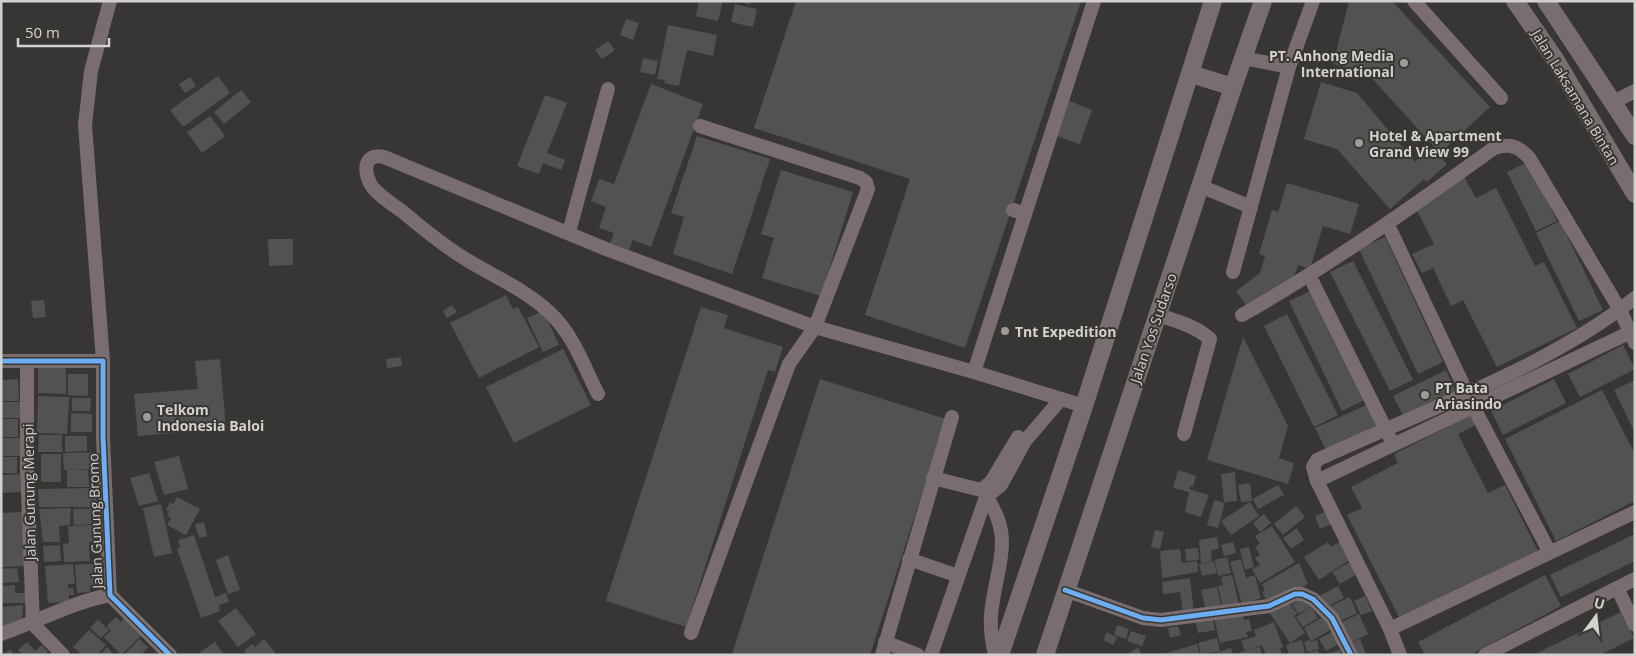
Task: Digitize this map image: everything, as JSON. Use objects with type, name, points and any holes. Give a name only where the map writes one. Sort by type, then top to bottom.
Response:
[{"type":"main road","points":[[1000,655],[1084,406],[1213,1]]},
{"type":"main road","name":"Jalan Yos Sudarso","points":[[1045,655],[1065,590],[1263,1]]},
{"type":"main road","points":[[1509,1],[1526,16]]},
{"type":"main road","name":"Jalan Laksamana Bintan","points":[[1515,1],[1555,59],[1635,194]]},
{"type":"main road","name":"Jalan Laksamana Bintan","points":[[1546,1],[1635,136]]},
{"type":"main road","points":[[1555,59],[1576,46]]},
{"type":"main road","points":[[1191,74],[1233,87]]},
{"type":"street","name":"Jalan Gunung Bromo","points":[[110,1],[91,71],[85,125],[104,361],[103,437],[110,595],[170,655]]},
{"type":"street","points":[[974,372],[1019,212],[1094,1]]},
{"type":"street","points":[[1233,272],[1290,67],[1313,1]]},
{"type":"street","points":[[1414,1],[1501,98]]},
{"type":"street","points":[[1243,58],[1290,67]]},
{"type":"street","points":[[569,232],[608,89]]},
{"type":"street","points":[[1612,103],[1635,91]]},
{"type":"street","points":[[690,633],[789,364],[815,326],[868,186],[860,178],[700,126]]},
{"type":"street","points":[[1242,315],[1388,225],[1494,148],[1502,145],[1517,147],[1530,159],[1633,335],[1548,372],[1318,481]]},
{"type":"street","points":[[598,394],[567,331],[550,313],[528,295],[444,244],[375,190],[366,177],[367,164],[373,158],[384,158],[569,232],[606,249],[815,326],[1084,406]]},
{"type":"street","points":[[1200,186],[1251,207]]},
{"type":"street","points":[[1388,225],[1474,408],[1549,551]]},
{"type":"street","points":[[1309,275],[1394,446]]},
{"type":"street","points":[[1400,655],[1390,628],[1318,481],[1313,467],[1317,460],[1467,393],[1542,357],[1620,310],[1635,298]]},
{"type":"street","points":[[1158,315],[1196,329],[1210,339],[1184,434]]},
{"type":"street","points":[[1542,357],[1548,372]]},
{"type":"street","points":[[1,361],[104,361]]},
{"type":"street","name":"Jalan Gunung Merapi","points":[[27,361],[27,468],[33,624]]},
{"type":"street","points":[[932,478],[981,490],[987,487],[1020,433],[1056,397]]},
{"type":"street","points":[[931,655],[986,497],[1000,485],[1025,441],[1056,397]]},
{"type":"street","points":[[918,655],[884,648],[932,478],[952,417]]},
{"type":"street","points":[[986,497],[1000,524],[1003,544],[991,615],[991,637],[995,655]]},
{"type":"street","points":[[1390,628],[1549,551],[1635,512]]},
{"type":"street","points":[[909,559],[958,576]]},
{"type":"street","points":[[1485,655],[1509,650],[1635,579]]},
{"type":"street","points":[[1617,588],[1635,625]]},
{"type":"street","points":[[1065,590],[1144,618],[1161,620],[1269,606],[1295,594],[1302,594],[1314,599],[1332,618],[1351,655]]},
{"type":"street","points":[[1,634],[33,624],[96,598],[110,595]]},
{"type":"street","points":[[33,624],[63,655]]},
{"type":"building","points":[[699,1],[723,1],[718,21],[696,16]]},
{"type":"building","points":[[739,1],[751,1],[750,5]]},
{"type":"building","points":[[796,1],[1081,1],[965,348],[865,315],[910,179],[754,128]]},
{"type":"building","points":[[1349,1],[1392,1],[1490,107],[1440,153],[1367,73],[1333,64]]},
{"type":"building","points":[[735,4],[757,9],[753,27],[731,22]]},
{"type":"building","points":[[626,19],[639,23],[633,40],[620,35]]},
{"type":"building","points":[[668,25],[717,35],[713,56],[687,50],[679,86],[664,83],[665,80],[657,79]]},
{"type":"building","points":[[608,41],[615,50],[602,59],[595,50]]},
{"type":"building","points":[[643,58],[658,61],[655,75],[640,72]]},
{"type":"building","points":[[218,76],[230,93],[183,127],[170,110]]},
{"type":"building","points":[[190,77],[196,86],[185,93],[179,84]]},
{"type":"building","name":"Hotel & Apartment Grand View 99","points":[[1321,82],[1357,93],[1415,162],[1432,148],[1447,164],[1427,182],[1424,179],[1390,209],[1337,149],[1304,139]]},
{"type":"building","points":[[651,84],[703,104],[651,247],[633,240],[629,250],[610,243],[614,233],[599,228],[606,207],[591,201],[599,179],[614,184]]},
{"type":"building","points":[[241,90],[251,102],[224,124],[214,112]]},
{"type":"building","points":[[545,95],[567,103],[547,153],[565,160],[561,170],[543,163],[539,174],[517,166]]},
{"type":"building","points":[[1067,100],[1092,110],[1080,144],[1054,135]]},
{"type":"building","points":[[210,116],[225,136],[202,153],[187,132]]},
{"type":"building","points":[[697,136],[770,159],[732,274],[673,254],[684,217],[671,213]]},
{"type":"building","points":[[1528,162],[1557,221],[1536,231],[1507,172]]},
{"type":"building","points":[[781,170],[853,192],[821,296],[762,278],[774,238],[761,234]]},
{"type":"building","points":[[1463,175],[1476,198],[1496,188],[1535,266],[1544,262],[1577,328],[1497,367],[1463,300],[1451,306],[1433,268],[1422,273],[1412,254],[1434,244],[1415,207]]},
{"type":"building","points":[[1287,183],[1359,204],[1350,234],[1323,226],[1310,269],[1298,265],[1292,284],[1249,309],[1236,291],[1260,273],[1265,256],[1259,254],[1272,210],[1278,212]]},
{"type":"building","points":[[1560,221],[1603,310],[1579,321],[1536,233]]},
{"type":"building","points":[[1385,237],[1443,362],[1418,374],[1359,249]]},
{"type":"building","points":[[268,239],[293,239],[293,265],[269,266]]},
{"type":"building","points":[[1353,261],[1413,380],[1390,391],[1330,272]]},
{"type":"building","points":[[1313,290],[1366,399],[1342,411],[1289,301]]},
{"type":"building","points":[[506,295],[513,309],[518,307],[539,347],[479,378],[450,323]]},
{"type":"building","points":[[44,300],[46,317],[33,318],[31,301]]},
{"type":"building","points":[[452,305],[457,312],[447,318],[443,311]]},
{"type":"building","points":[[701,307],[728,315],[724,328],[783,347],[775,372],[768,370],[686,627],[606,601]]},
{"type":"building","points":[[543,311],[559,345],[543,352],[527,318]]},
{"type":"building","points":[[1287,314],[1338,415],[1314,427],[1264,326]]},
{"type":"building","points":[[1243,337],[1288,426],[1279,458],[1294,463],[1288,484],[1207,460]]},
{"type":"building","points":[[1623,345],[1635,369],[1580,397],[1568,374]]},
{"type":"building","points":[[563,349],[591,405],[514,443],[486,387]]},
{"type":"building","points":[[401,357],[402,366],[387,368],[386,359]]},
{"type":"building","points":[[220,359],[226,429],[138,436],[134,394],[198,389],[195,361]]},
{"type":"building","points":[[38,364],[66,365],[66,394],[38,393]]},
{"type":"building","name":"PT Bata Ariasindo","points":[[1446,370],[1457,394],[1405,419],[1393,396]]},
{"type":"building","points":[[68,374],[88,374],[88,396],[68,395]]},
{"type":"building","points":[[18,379],[19,401],[1,401],[1,380]]},
{"type":"building","points":[[820,379],[946,419],[870,655],[734,655],[732,654]]},
{"type":"building","points":[[1554,379],[1566,403],[1503,435],[1491,411]]},
{"type":"building","points":[[1635,380],[1635,433],[1614,390]]},
{"type":"building","points":[[1602,390],[1635,454],[1635,501],[1556,541],[1505,439]]},
{"type":"building","points":[[38,396],[69,397],[67,434],[37,433]]},
{"type":"building","points":[[72,398],[91,398],[90,411],[72,411]]},
{"type":"building","points":[[1,402],[20,402],[20,418],[1,418]]},
{"type":"building","points":[[1371,403],[1382,427],[1327,452],[1315,428]]},
{"type":"building","points":[[71,413],[92,414],[92,432],[71,432]]},
{"type":"building","points":[[1473,414],[1478,424],[1458,434],[1488,493],[1505,485],[1538,551],[1400,619],[1347,515],[1362,508],[1351,487],[1398,463],[1394,454]]},
{"type":"building","points":[[1,419],[18,419],[18,437],[1,437]]},
{"type":"building","points":[[39,435],[62,435],[62,452],[38,452]]},
{"type":"building","points":[[65,436],[87,436],[87,451],[65,452]]},
{"type":"building","points":[[1,438],[23,438],[23,456],[1,456]]},
{"type":"building","points":[[101,452],[101,469],[64,470],[63,453]]},
{"type":"building","points":[[41,454],[61,454],[61,482],[41,482]]},
{"type":"building","points":[[179,456],[188,489],[164,495],[154,462]]},
{"type":"building","points":[[1,457],[17,457],[17,473],[1,473]]},
{"type":"building","points":[[67,470],[88,470],[89,487],[67,487]]},
{"type":"building","points":[[1178,470],[1196,476],[1193,487],[1190,486],[1189,489],[1209,495],[1201,517],[1185,512],[1189,492],[1173,488]]},
{"type":"building","points":[[1235,472],[1237,501],[1224,502],[1221,474]]},
{"type":"building","points":[[149,473],[158,501],[139,506],[130,478]]},
{"type":"building","points":[[20,474],[21,492],[1,493],[1,475]]},
{"type":"building","points":[[1250,483],[1252,501],[1241,502],[1238,485]]},
{"type":"building","points":[[1278,485],[1284,495],[1258,509],[1253,499]]},
{"type":"building","points":[[96,488],[97,507],[39,507],[38,489]]},
{"type":"building","points":[[177,497],[200,509],[186,535],[167,525],[171,518],[167,516],[169,511],[166,510],[170,502],[173,504]]},
{"type":"building","points":[[1214,500],[1225,503],[1218,528],[1207,525]]},
{"type":"building","points":[[1250,502],[1259,516],[1231,535],[1221,521]]},
{"type":"building","points":[[161,504],[172,553],[154,557],[143,508]]},
{"type":"building","points":[[1296,506],[1305,517],[1283,535],[1274,524]]},
{"type":"building","points":[[71,508],[70,525],[59,526],[60,542],[43,542],[39,509]]},
{"type":"building","points":[[101,508],[99,524],[74,525],[73,509]]},
{"type":"building","points":[[1327,511],[1332,524],[1320,529],[1315,516]]},
{"type":"building","points":[[22,512],[25,566],[1,567],[1,513]]},
{"type":"building","points":[[1264,514],[1271,523],[1260,532],[1253,523]]},
{"type":"building","points":[[204,522],[207,536],[199,538],[195,524]]},
{"type":"building","points":[[93,525],[94,542],[89,542],[90,561],[64,562],[63,544],[69,543],[68,526]]},
{"type":"building","points":[[1272,526],[1295,562],[1260,583],[1252,569],[1260,565],[1255,558],[1260,555],[1255,547],[1260,544],[1255,536]]},
{"type":"building","points":[[1297,528],[1304,540],[1291,549],[1283,538]]},
{"type":"building","points":[[1155,530],[1164,532],[1160,549],[1151,547]]},
{"type":"building","points":[[1635,534],[1635,561],[1561,597],[1550,575]]},
{"type":"building","points":[[194,535],[215,597],[226,593],[229,602],[219,605],[220,611],[201,618],[177,549],[180,548],[178,540]]},
{"type":"building","points":[[1217,537],[1219,549],[1211,550],[1212,561],[1201,563],[1199,540]]},
{"type":"building","points":[[1343,540],[1354,557],[1319,580],[1304,557],[1328,542],[1331,547]]},
{"type":"building","points":[[1233,542],[1236,553],[1224,556],[1221,545]]},
{"type":"building","points":[[60,545],[61,561],[44,562],[43,546]]},
{"type":"building","points":[[1249,547],[1254,567],[1245,570],[1240,549]]},
{"type":"building","points":[[1198,548],[1199,560],[1186,561],[1185,549]]},
{"type":"building","points":[[1180,549],[1182,563],[1197,561],[1198,572],[1162,578],[1160,551]]},
{"type":"building","points":[[228,555],[240,590],[228,594],[216,560]]},
{"type":"building","points":[[1227,557],[1231,573],[1218,576],[1215,560]]},
{"type":"building","points":[[1241,559],[1246,578],[1255,575],[1261,598],[1242,604],[1230,562]]},
{"type":"building","points":[[1214,561],[1217,573],[1202,576],[1199,564]]},
{"type":"building","points":[[1352,561],[1359,573],[1340,584],[1332,572]]},
{"type":"building","points":[[102,563],[104,585],[90,586],[90,592],[77,593],[75,565]]},
{"type":"building","points":[[1299,563],[1308,584],[1269,605],[1262,592],[1265,590],[1262,584]]},
{"type":"building","points":[[73,564],[75,584],[68,584],[68,588],[73,588],[74,595],[69,595],[69,602],[48,603],[45,566]]},
{"type":"building","points":[[17,568],[19,582],[1,583],[1,569]]},
{"type":"building","points":[[1232,575],[1239,604],[1223,608],[1218,586],[1223,585],[1221,577]]},
{"type":"building","points":[[1545,575],[1561,606],[1470,655],[1425,655],[1418,642]]},
{"type":"building","points":[[1190,578],[1194,612],[1183,614],[1180,592],[1163,594],[1162,582]]},
{"type":"building","points":[[15,585],[15,593],[28,593],[28,603],[1,603],[1,586]]},
{"type":"building","points":[[1338,586],[1344,598],[1324,608],[1318,597]]},
{"type":"building","points":[[1217,587],[1221,606],[1206,610],[1201,590]]},
{"type":"building","points":[[1365,596],[1372,611],[1361,615],[1354,601]]},
{"type":"building","points":[[1305,597],[1311,607],[1298,614],[1292,604]]},
{"type":"building","points":[[1350,597],[1357,613],[1340,621],[1329,607]]},
{"type":"building","points":[[1287,599],[1297,614],[1294,616],[1305,633],[1290,643],[1269,612]]},
{"type":"building","points":[[23,605],[22,623],[1,628],[1,607]]},
{"type":"building","points":[[1311,607],[1318,618],[1303,627],[1296,617]]},
{"type":"building","points":[[236,608],[256,634],[238,647],[218,621]]},
{"type":"building","points":[[1242,611],[1244,620],[1249,619],[1252,631],[1246,632],[1248,637],[1220,643],[1214,618]]},
{"type":"building","points":[[1621,612],[1634,638],[1600,655],[1533,655]]},
{"type":"building","points":[[1359,614],[1368,634],[1349,643],[1340,623]]},
{"type":"building","points":[[1212,616],[1215,630],[1198,633],[1195,620]]},
{"type":"building","points":[[1324,616],[1332,629],[1311,641],[1304,628]]},
{"type":"building","points":[[116,617],[121,622],[126,617],[142,635],[121,655],[104,637],[111,631],[107,626]]},
{"type":"building","points":[[98,620],[109,630],[101,638],[90,628]]},
{"type":"building","points":[[1274,622],[1283,647],[1280,648],[1282,655],[1266,655],[1262,645],[1245,651],[1241,641],[1256,636],[1254,630]]},
{"type":"building","points":[[1117,625],[1129,629],[1126,639],[1114,635]]},
{"type":"building","points":[[1178,626],[1181,635],[1170,638],[1168,628]]},
{"type":"building","points":[[1337,629],[1344,641],[1326,651],[1319,639]]},
{"type":"building","points":[[89,630],[106,645],[97,655],[82,655],[73,647]]},
{"type":"building","points":[[1131,631],[1146,636],[1142,646],[1127,641]]},
{"type":"building","points":[[1107,632],[1117,638],[1113,645],[1103,640]]},
{"type":"building","points":[[1217,638],[1220,651],[1201,655],[1198,643]]},
{"type":"building","points":[[139,639],[148,647],[141,655],[124,655]]},
{"type":"building","points":[[264,639],[277,655],[247,655],[244,651],[252,644],[255,647]]},
{"type":"building","points":[[1360,639],[1366,654],[1354,655],[1349,643]]},
{"type":"building","points":[[1302,640],[1305,653],[1289,655],[1286,645]]},
{"type":"building","points":[[1310,640],[1311,642],[1317,640],[1319,649],[1307,652],[1304,642]]},
{"type":"building","points":[[27,642],[35,651],[42,645],[48,652],[45,655],[23,655],[18,650]]},
{"type":"building","points":[[215,642],[224,655],[201,655],[200,652]]},
{"type":"building","points":[[1197,644],[1200,655],[1163,655],[1163,654]]},
{"type":"building","points":[[107,647],[114,655],[100,655]]},
{"type":"building","points":[[1260,647],[1262,655],[1234,655],[1234,654]]},
{"type":"building","points":[[1138,648],[1142,655],[1125,655]]},
{"type":"building","points":[[1231,648],[1233,655],[1212,654]]},
{"type":"building","points":[[10,649],[15,655],[3,655]]},
{"type":"building","points":[[1318,650],[1319,655],[1305,655],[1305,654]]},
{"type":"building","points":[[1340,650],[1341,655],[1324,655],[1324,654]]},
{"type":"cycle path","points":[[1,361],[103,361],[103,437],[110,595],[170,655]]},
{"type":"cycle path","points":[[1065,590],[1143,618],[1161,620],[1269,606],[1295,594],[1302,594],[1313,599],[1332,618],[1351,655]]},
{"type":"place","name":"PT. Anhong Media International","points":[[1404,63]]},
{"type":"place","name":"Hotel & Apartment Grand View 99","points":[[1359,143]]},
{"type":"place","name":"Tnt Expedition","points":[[1005,331]]},
{"type":"place","name":"PT Bata Ariasindo","points":[[1425,395]]},
{"type":"place","name":"Telkom Indonesia Baloi","points":[[147,417]]}]
